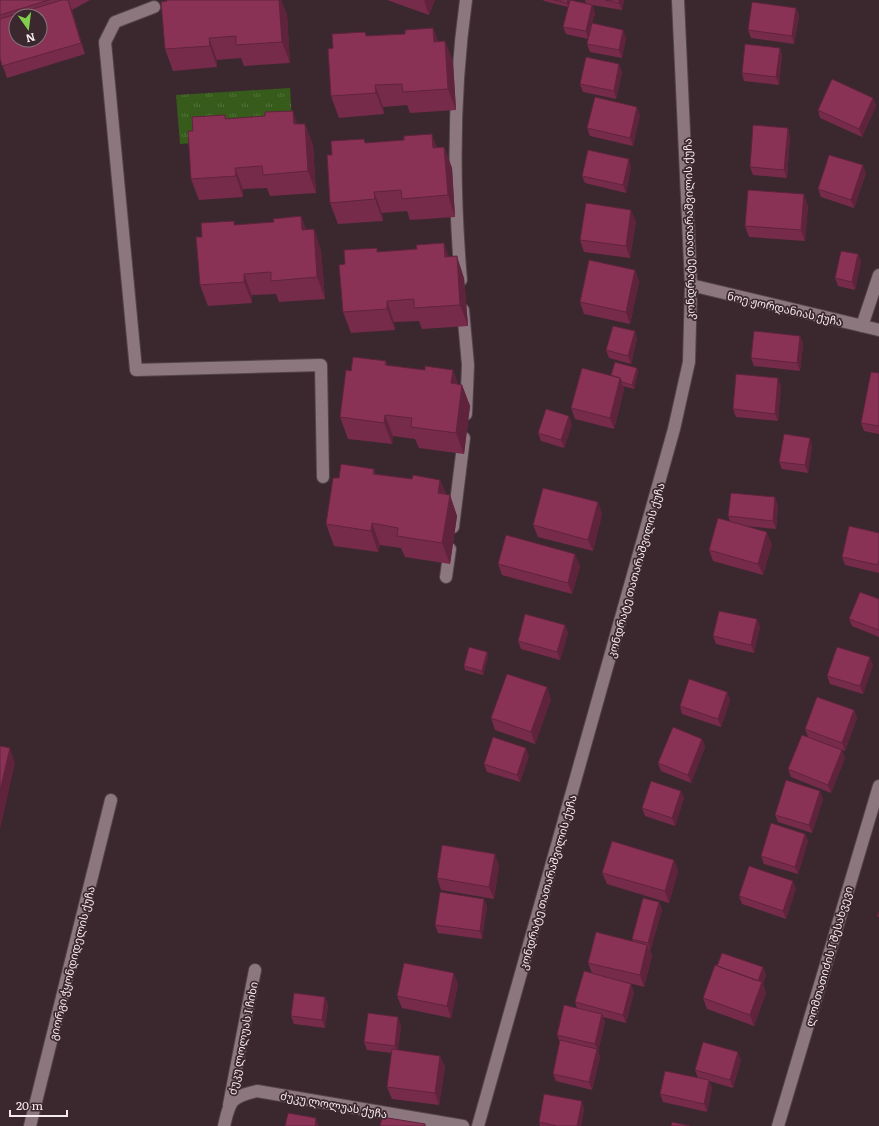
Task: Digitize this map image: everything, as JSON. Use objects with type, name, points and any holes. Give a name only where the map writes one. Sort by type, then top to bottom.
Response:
[{"type":"street","points":[[446,577],[466,424],[468,365],[459,254],[455,140],[460,45],[466,0]]},
{"type":"street","name":"კონდრატე თათარაშვილის ქუჩა","points":[[478,1126],[674,429],[689,362],[691,285],[678,0]]},
{"type":"street","points":[[154,7],[115,22],[105,42],[136,370],[321,365],[323,477]]},
{"type":"street","points":[[862,326],[879,275]]},
{"type":"street","name":"ნოე ჟორდანიას ქუჩა","points":[[691,285],[879,330]]},
{"type":"street","name":"ლომთათიძის I შესახვევი","points":[[778,1126],[874,820],[879,786]]},
{"type":"street","name":"გიორგი ჭყონდიდელის ქუჩა","points":[[30,1126],[111,800]]},
{"type":"street","name":"ძუკუ ლოლუას I ჩიხი","points":[[229,1105],[255,970]]},
{"type":"street","name":"ძუკუ ლოლუას ქუჩა","points":[[229,1105],[240,1095],[258,1091],[464,1126]]},
{"type":"street","points":[[224,1126],[229,1105]]},
{"type":"green space","points":[[290,88],[293,136],[180,144],[176,95]]},
{"type":"building","points":[[0,0],[49,0],[23,8],[8,8],[8,13],[0,15]]},
{"type":"building","points":[[62,0],[68,0],[81,43],[2,66],[0,58],[0,19],[8,17],[8,48],[48,48],[48,8],[36,8]]},
{"type":"building","points":[[167,0],[279,0],[282,42],[236,45],[236,36],[209,38],[210,46],[165,49],[161,2]]},
{"type":"building","points":[[554,0],[568,0],[567,3]]},
{"type":"building","points":[[570,0],[592,5],[586,31],[563,27]]},
{"type":"building","points":[[605,0],[619,0],[619,3]]},
{"type":"building","points":[[752,2],[796,8],[792,36],[748,30]]},
{"type":"building","points":[[592,23],[623,30],[619,50],[587,44]]},
{"type":"building","points":[[433,28],[434,42],[445,41],[448,89],[403,92],[402,84],[375,85],[376,93],[331,96],[328,49],[333,48],[332,34],[365,32],[366,36],[405,34],[405,30]]},
{"type":"building","points":[[745,44],[780,48],[776,77],[742,73]]},
{"type":"building","points":[[586,57],[619,64],[614,91],[580,84]]},
{"type":"building","points":[[832,79],[873,98],[859,129],[818,110]]},
{"type":"building","points":[[595,97],[637,107],[630,138],[587,128]]},
{"type":"building","points":[[293,111],[294,124],[305,124],[308,171],[263,175],[262,166],[235,168],[236,176],[191,179],[188,131],[193,131],[192,117],[225,115],[225,119],[265,116],[265,112]]},
{"type":"building","points":[[753,125],[788,128],[784,170],[750,167]]},
{"type":"building","points":[[432,134],[433,148],[444,147],[448,195],[402,199],[401,190],[374,192],[375,199],[330,203],[327,155],[332,155],[331,141],[364,139],[365,143],[404,140],[404,136]]},
{"type":"building","points":[[588,150],[629,159],[623,185],[582,176]]},
{"type":"building","points":[[829,155],[863,165],[851,200],[818,189]]},
{"type":"building","points":[[748,190],[804,194],[801,230],[745,226]]},
{"type":"building","points":[[586,203],[631,210],[626,246],[580,240]]},
{"type":"building","points":[[301,216],[302,230],[314,229],[317,277],[271,281],[271,272],[244,274],[244,282],[200,285],[196,237],[202,237],[201,223],[234,221],[234,225],[274,222],[273,219]]},
{"type":"building","points":[[444,243],[445,257],[457,256],[460,305],[414,308],[414,299],[387,301],[387,309],[343,312],[339,265],[345,264],[344,250],[377,248],[377,252],[417,249],[416,245]]},
{"type":"building","points":[[841,251],[858,254],[852,282],[835,278]]},
{"type":"building","points":[[589,260],[635,270],[626,312],[580,302]]},
{"type":"building","points":[[613,326],[635,331],[628,356],[606,350]]},
{"type":"building","points":[[754,331],[800,336],[797,363],[751,358]]},
{"type":"building","points":[[353,357],[386,361],[385,365],[425,370],[425,366],[453,370],[451,383],[462,385],[456,433],[411,427],[412,418],[385,415],[384,423],[340,417],[346,370],[351,371]]},
{"type":"building","points":[[615,362],[637,368],[632,385],[622,382],[620,378],[611,375]]},
{"type":"building","points":[[582,368],[620,378],[610,418],[571,408]]},
{"type":"building","points":[[871,372],[879,373],[879,426],[861,423]]},
{"type":"building","points":[[736,374],[778,378],[775,414],[733,409]]},
{"type":"building","points":[[546,409],[569,416],[561,440],[538,433]]},
{"type":"building","points":[[784,434],[810,438],[805,465],[779,462]]},
{"type":"building","points":[[341,464],[374,469],[373,474],[412,479],[413,475],[440,480],[438,493],[450,495],[442,543],[397,536],[398,528],[372,523],[371,531],[326,524],[333,478],[339,478]]},
{"type":"building","points":[[543,488],[598,502],[588,540],[533,525]]},
{"type":"building","points":[[731,493],[775,497],[773,521],[728,516]]},
{"type":"building","points":[[718,518],[767,532],[758,564],[709,550]]},
{"type":"building","points":[[849,526],[879,533],[878,565],[842,557]]},
{"type":"building","points":[[506,535],[575,554],[568,583],[498,564]]},
{"type":"building","points":[[860,592],[879,599],[879,630],[849,619]]},
{"type":"building","points":[[719,611],[757,619],[751,645],[713,636]]},
{"type":"building","points":[[525,614],[565,625],[557,652],[518,641]]},
{"type":"building","points":[[469,647],[487,652],[482,671],[464,666]]},
{"type":"building","points":[[837,647],[870,657],[860,686],[827,676]]},
{"type":"building","points":[[507,674],[547,687],[531,732],[491,718]]},
{"type":"building","points":[[689,679],[727,692],[718,719],[680,706]]},
{"type":"building","points":[[817,697],[854,710],[842,743],[805,729]]},
{"type":"building","points":[[673,727],[702,739],[688,775],[658,763]]},
{"type":"building","points":[[802,735],[842,750],[828,785],[788,769]]},
{"type":"building","points":[[493,737],[526,748],[517,775],[484,764]]},
{"type":"building","points":[[0,746],[10,748],[0,791]]},
{"type":"building","points":[[786,780],[820,791],[809,825],[775,815]]},
{"type":"building","points":[[651,781],[681,791],[672,818],[642,808]]},
{"type":"building","points":[[771,823],[805,834],[795,867],[761,856]]},
{"type":"building","points":[[612,841],[674,860],[665,891],[602,873]]},
{"type":"building","points":[[442,845],[495,854],[489,887],[437,878]]},
{"type":"building","points":[[749,866],[793,881],[783,911],[739,896]]},
{"type":"building","points":[[440,892],[484,899],[480,931],[435,925]]},
{"type":"building","points":[[643,898],[659,902],[648,943],[632,939]]},
{"type":"building","points":[[596,932],[647,945],[640,975],[588,963]]},
{"type":"building","points":[[722,953],[763,967],[758,981],[717,966]]},
{"type":"building","points":[[404,963],[454,973],[447,1006],[397,996]]},
{"type":"building","points":[[715,965],[762,982],[750,1015],[703,998]]},
{"type":"building","points":[[584,971],[631,984],[623,1015],[575,1002]]},
{"type":"building","points":[[294,993],[325,997],[322,1020],[291,1016]]},
{"type":"building","points":[[564,1005],[602,1014],[595,1044],[557,1035]]},
{"type":"building","points":[[368,1013],[398,1017],[395,1046],[364,1042]]},
{"type":"building","points":[[560,1040],[597,1049],[589,1082],[553,1074]]},
{"type":"building","points":[[703,1042],[738,1052],[730,1080],[695,1070]]},
{"type":"building","points":[[392,1049],[440,1056],[435,1093],[387,1087]]},
{"type":"building","points":[[665,1071],[709,1080],[704,1104],[660,1094]]},
{"type":"building","points":[[544,1094],[582,1101],[577,1126],[557,1126],[539,1122]]},
{"type":"building","points":[[288,1113],[316,1118],[315,1126],[285,1126]]},
{"type":"building","points":[[382,1117],[425,1124],[425,1126],[380,1126]]},
{"type":"building","points":[[672,1122],[690,1126],[671,1126]]}]
